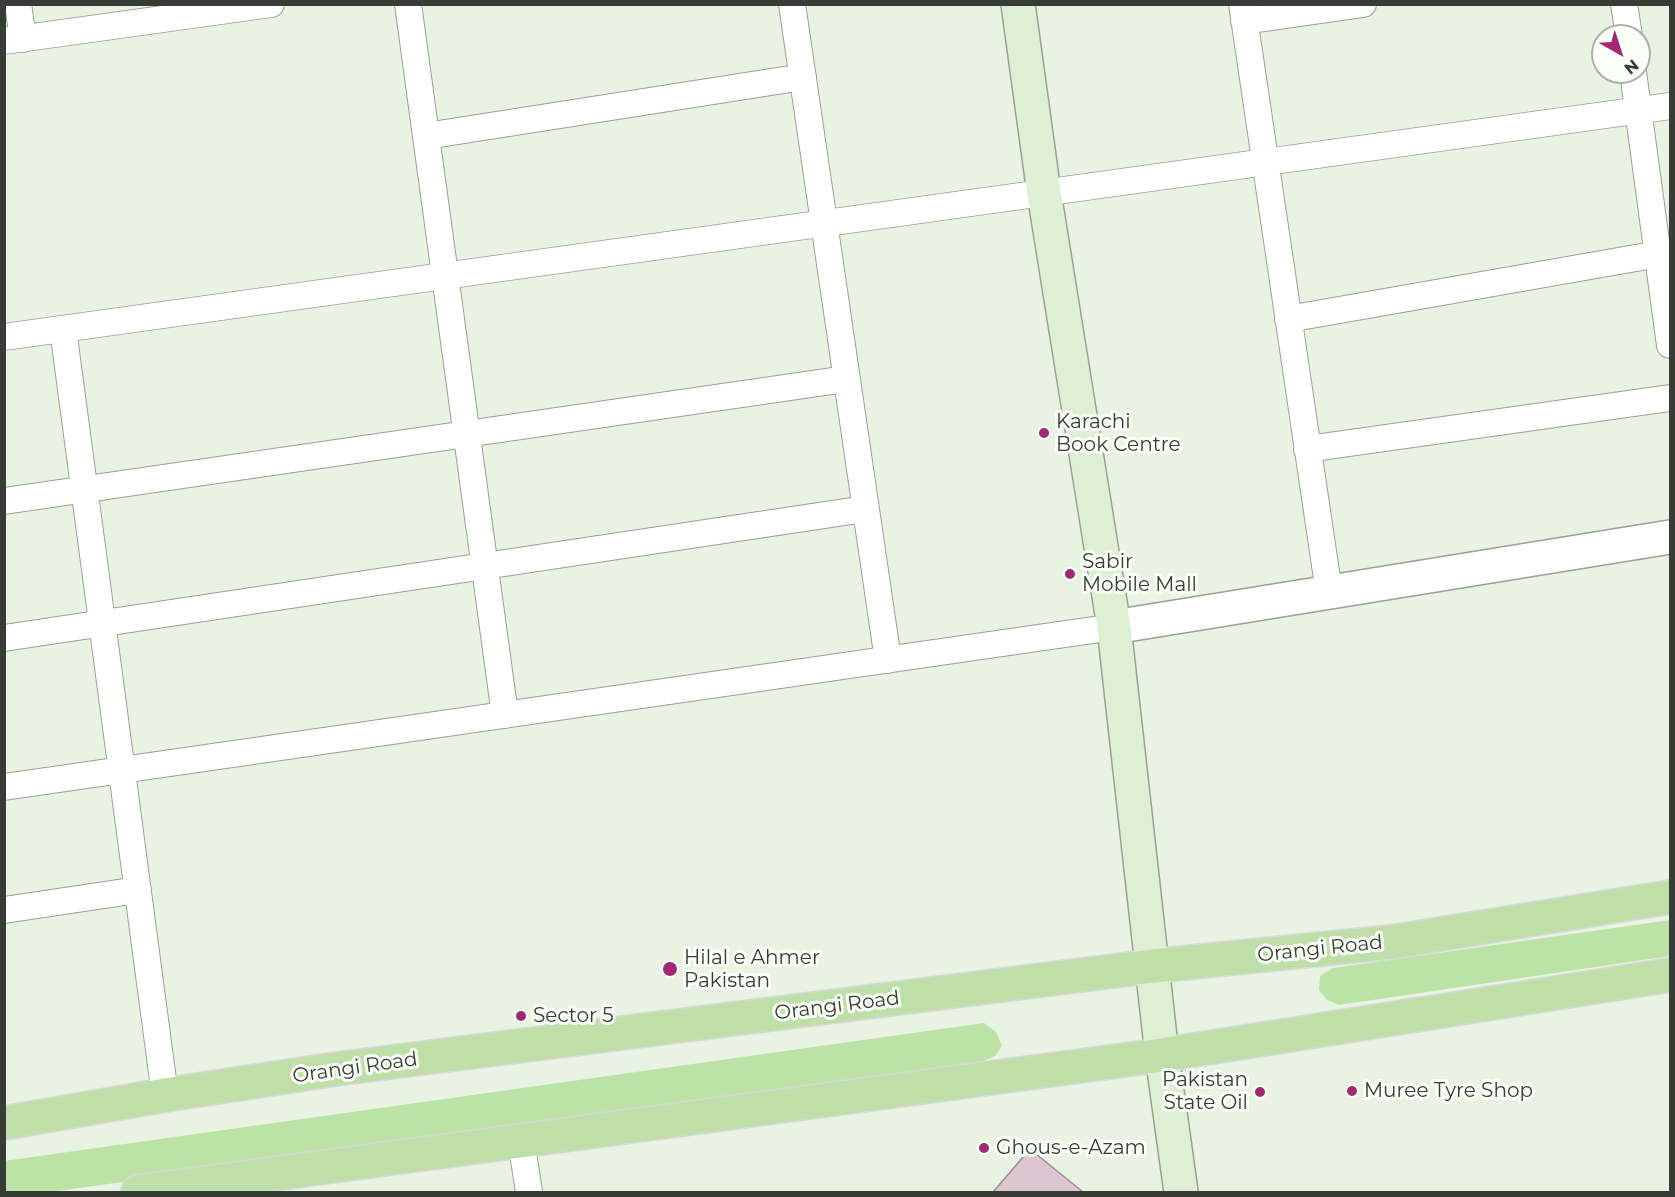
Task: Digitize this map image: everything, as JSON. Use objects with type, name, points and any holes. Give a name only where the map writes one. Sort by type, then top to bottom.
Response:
[{"type":"main road","points":[[1018,4],[1044,193],[1114,627],[1162,1054],[1181,1192]]},
{"type":"main road","name":"Orangi Road","points":[[4,1123],[165,1095],[336,1070],[1153,966],[1392,942],[1671,897]]},
{"type":"main road","points":[[138,1192],[1162,1054],[1671,975]]},
{"type":"street","points":[[18,4],[14,40],[271,4]]},
{"type":"street","points":[[408,4],[505,715]]},
{"type":"street","points":[[792,4],[888,660]]},
{"type":"street","points":[[1329,592],[1243,13],[1363,4]]},
{"type":"street","points":[[1624,4],[1627,24]]},
{"type":"street","points":[[426,136],[803,77]]},
{"type":"street","points":[[1635,84],[1664,253],[1671,345]]},
{"type":"street","points":[[4,337],[1671,106]]},
{"type":"street","points":[[1288,319],[1664,253]]},
{"type":"street","points":[[63,329],[165,1095]]},
{"type":"street","points":[[4,501],[846,380]]},
{"type":"street","points":[[1307,449],[1671,398]]},
{"type":"street","points":[[4,639],[865,509]]},
{"type":"street","points":[[4,787],[1114,627],[1671,537]]},
{"type":"street","points":[[4,910],[138,890]]},
{"type":"street","points":[[521,1140],[530,1192]]},
{"type":"green space","points":[[1670,920],[1670,956],[1339,1005],[1327,1000],[1319,990],[1320,976],[1333,968]]},
{"type":"green space","points":[[984,1023],[996,1032],[1002,1046],[995,1056],[981,1062],[51,1192],[5,1192],[4,1161]]},
{"type":"building","points":[[1030,1149],[1083,1192],[993,1192]]},
{"type":"place","name":"Karachi Book Centre","points":[[1044,433]]},
{"type":"place","name":"Sabir Mobile Mall","points":[[1070,574]]},
{"type":"place","name":"Hilal e Ahmer Pakistan","points":[[670,969]]},
{"type":"place","name":"Sector 5","points":[[521,1016]]},
{"type":"place","name":"Muree Tyre Shop","points":[[1352,1091]]},
{"type":"place","name":"Pakistan State Oil","points":[[1260,1092]]},
{"type":"place","name":"Ghous-e-Azam","points":[[984,1148]]}]
